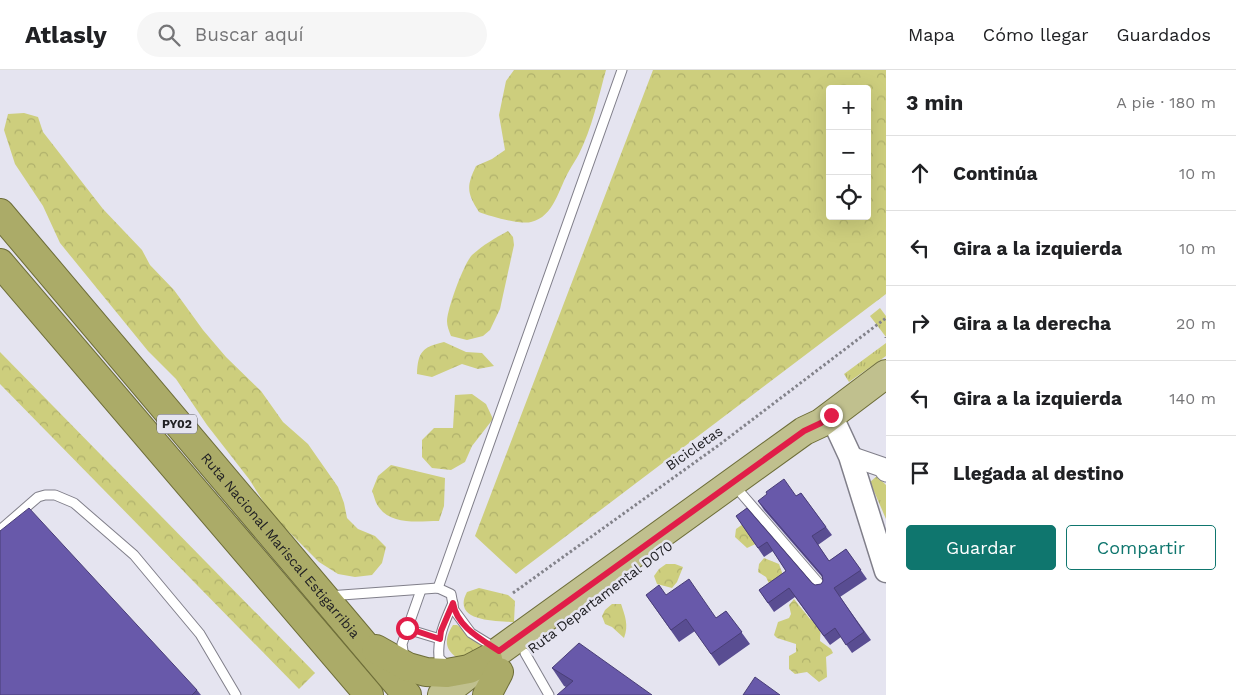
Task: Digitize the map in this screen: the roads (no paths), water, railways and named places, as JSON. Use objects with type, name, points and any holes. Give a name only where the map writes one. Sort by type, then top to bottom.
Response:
[{"type":"highway","name":"Ruta Nacional Mariscal Estigarribia","points":[[0,213],[407,695]]},
{"type":"highway","name":"Ruta Nacional Mariscal Estigarribia","points":[[0,263],[369,695]]},
{"type":"highway","points":[[221,522],[265,558],[372,686],[383,695]]},
{"type":"highway","points":[[354,634],[408,668],[426,672],[481,674]]},
{"type":"main road","name":"Ruta Departamental D070","points":[[481,674],[804,431],[826,419],[886,374]]},
{"type":"main road","name":"Ruta Departamental D070","points":[[481,674],[740,492],[812,438],[826,419]]},
{"type":"street","points":[[826,419],[850,456],[886,571]]},
{"type":"street","points":[[850,456],[882,467],[886,472]]},
{"type":"lane","points":[[438,588],[622,70]]},
{"type":"lane","points":[[740,492],[822,588]]},
{"type":"lane","points":[[0,530],[38,497],[55,495],[74,503],[134,555],[200,634],[236,695]]},
{"type":"lane","points":[[322,596],[438,588],[451,594],[454,610],[470,633],[481,674]]},
{"type":"lane","points":[[421,590],[402,644],[403,657],[418,665],[481,674]]},
{"type":"lane","points":[[453,603],[441,631],[440,639],[439,658],[447,666],[481,674],[549,695]]},
{"type":"lane","points":[[407,628],[440,639]]}]
